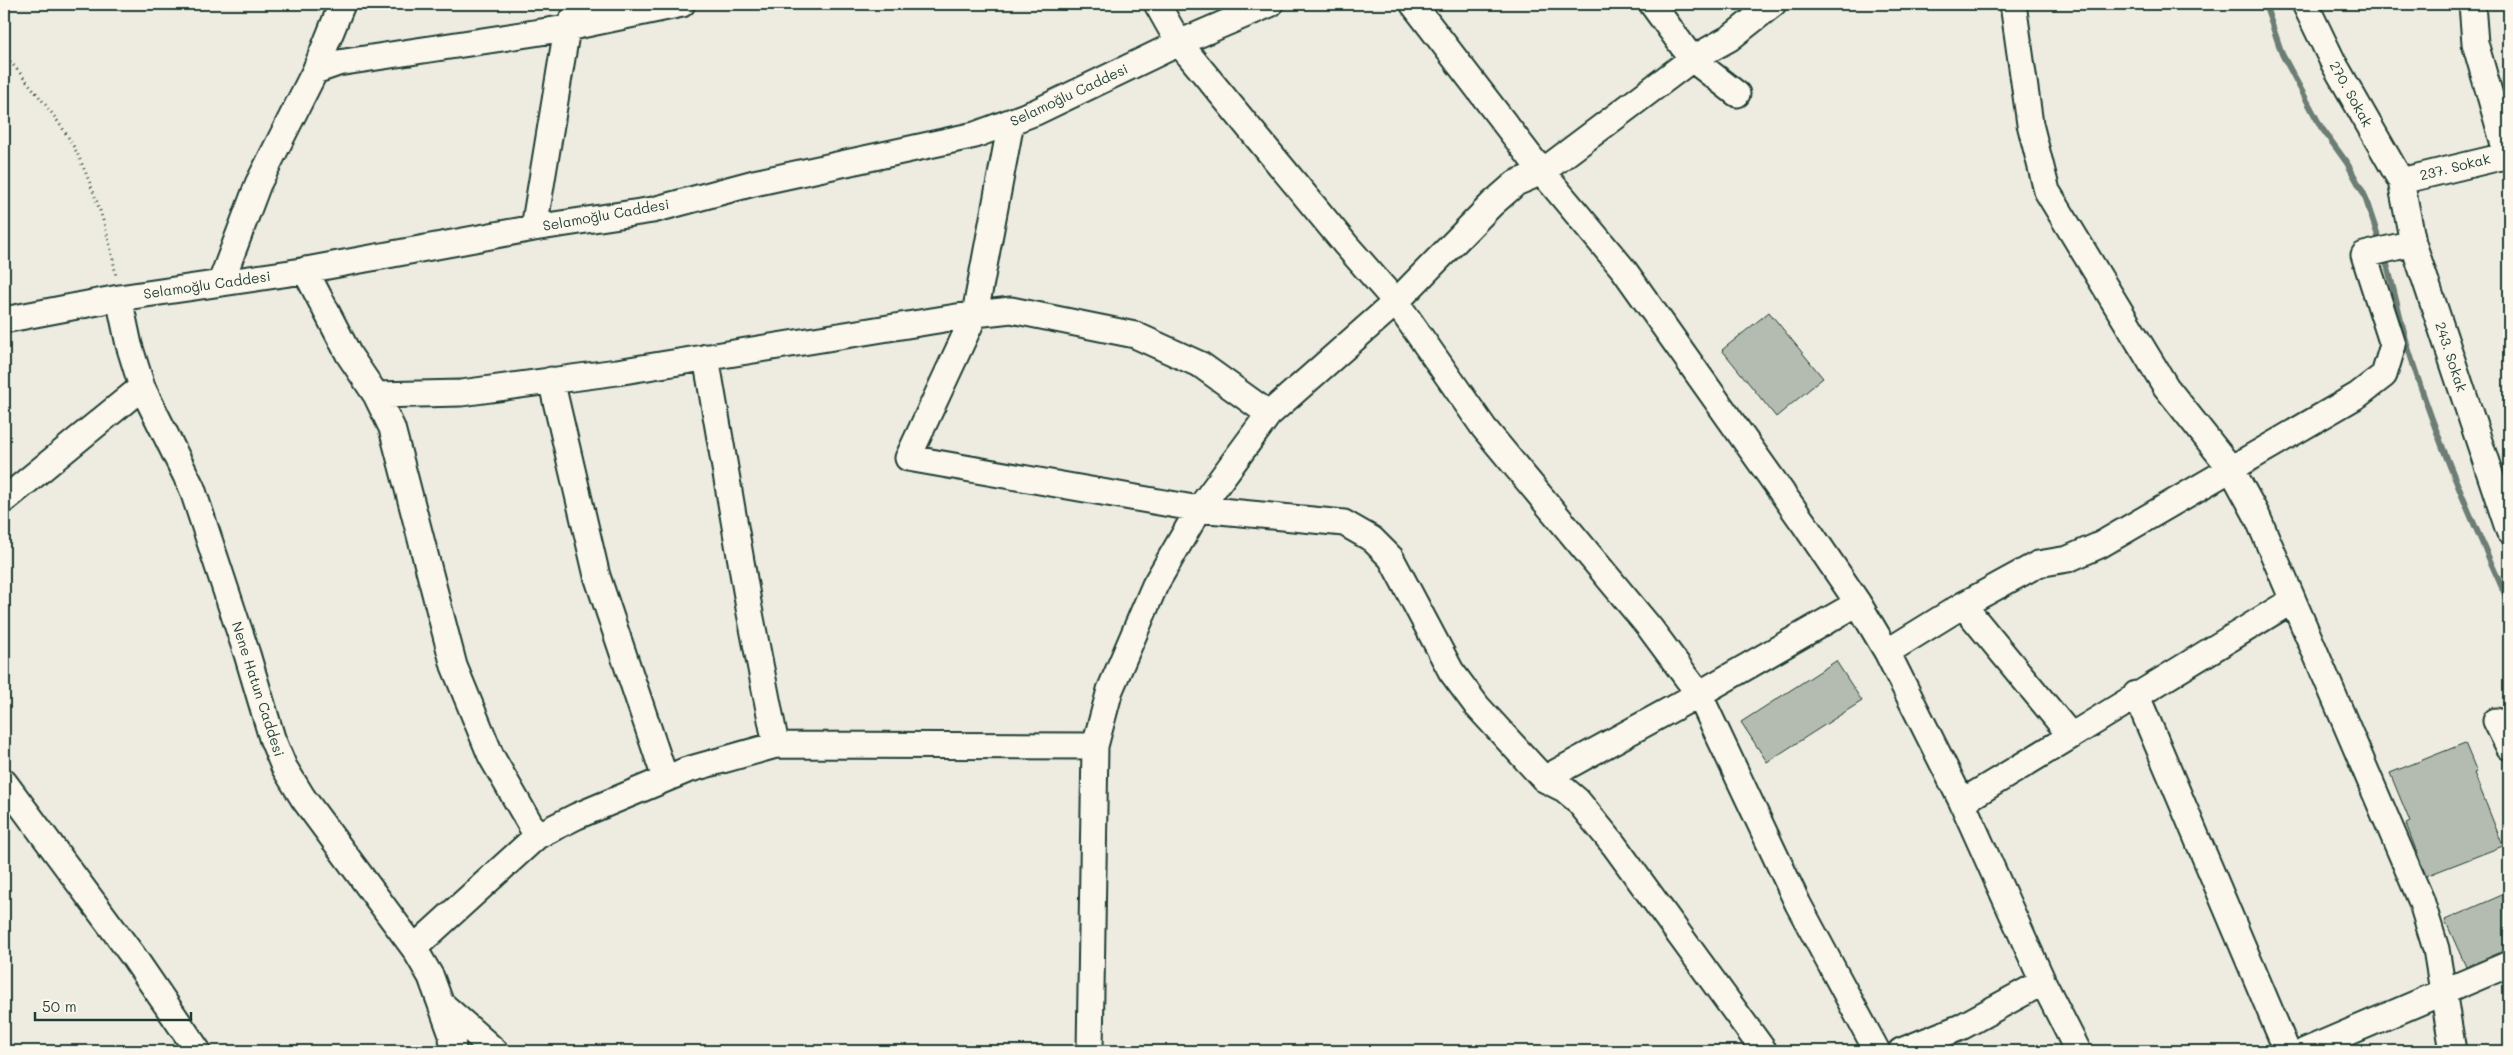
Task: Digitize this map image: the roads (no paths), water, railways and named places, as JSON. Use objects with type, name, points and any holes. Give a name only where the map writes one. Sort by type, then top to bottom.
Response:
[{"type":"street","points":[[221,282],[258,184],[315,70],[342,4]]},
{"type":"street","points":[[534,228],[566,28],[583,4]]},
{"type":"street","points":[[315,70],[338,63],[566,28],[682,4]]},
{"type":"street","points":[[1157,4],[1179,43],[1346,245],[1396,302],[1484,428],[1650,628],[1699,694],[1798,904],[1877,1051]]},
{"type":"street","name":"Selamoğlu Caddesi","points":[[4,320],[118,298],[305,270],[534,228],[653,210],[754,183],[976,134],[1036,112],[1179,43],[1270,4]]},
{"type":"street","points":[[1414,4],[1542,172],[1624,270],[1806,525],[1858,603],[1887,652],[1962,802],[2043,982],[2078,1051]]},
{"type":"street","points":[[1652,4],[1692,59],[1736,94]]},
{"type":"street","points":[[1090,1051],[1095,746],[1110,690],[1155,585],[1199,509],[1269,414],[1396,302],[1492,204],[1516,183],[1542,172],[1692,59],[1730,38],[1773,4]]},
{"type":"street","points":[[2013,4],[2030,124],[2047,191],[2166,387],[2232,470],[2257,516],[2421,900],[2436,949],[2452,1051]]},
{"type":"street","name":"270. Sokak","points":[[2305,4],[2333,62],[2401,181]]},
{"type":"street","points":[[2472,4],[2475,43],[2508,155]]},
{"type":"street","points":[[1011,122],[975,314],[908,458],[1199,509],[1344,523],[1372,538],[1391,558],[1452,671],[1477,706],[1544,780],[1564,789],[1577,800],[1614,845],[1764,1051]]},
{"type":"street","name":"237. Sokak","points":[[2401,181],[2508,155]]},
{"type":"street","name":"243. Sokak","points":[[2401,181],[2413,243],[2509,531]]},
{"type":"street","points":[[1887,652],[1963,604],[2038,564],[2068,559],[2100,545],[2232,470],[2358,395],[2384,375],[2393,345],[2364,255],[2413,243]]},
{"type":"street","points":[[305,270],[349,355],[376,395],[392,428],[454,666],[490,756],[537,836]]},
{"type":"street","name":"Nene Hatun Caddesi","points":[[118,298],[129,345],[142,387],[192,488],[247,654],[272,738],[284,767],[303,798],[414,948],[431,977],[442,1004],[452,1035],[453,1051]]},
{"type":"street","points":[[376,395],[461,393],[706,358],[975,314],[1011,310],[1135,335],[1201,365],[1269,414]]},
{"type":"street","points":[[706,358],[749,608],[776,745]]},
{"type":"street","points":[[551,380],[597,576],[665,778]]},
{"type":"street","points":[[4,500],[142,387]]},
{"type":"street","points":[[1962,802],[2136,694],[2293,600]]},
{"type":"street","points":[[1544,780],[1858,603]]},
{"type":"street","points":[[1963,604],[2071,736]]},
{"type":"street","points":[[2136,694],[2287,1051]]},
{"type":"street","points":[[2496,721],[2509,747]]},
{"type":"street","points":[[414,948],[537,836],[577,816],[665,778],[776,745],[1095,746]]},
{"type":"street","points":[[4,782],[133,956],[198,1051]]},
{"type":"street","points":[[2305,1051],[2509,964]]},
{"type":"street","points":[[1900,1051],[1961,1027],[2043,982]]},
{"type":"street","points":[[442,1004],[495,1051]]},
{"type":"waterway","points":[[2265,4],[2282,54],[2321,127],[2347,163],[2364,194],[2381,245]]},
{"type":"waterway","points":[[2384,255],[2407,345],[2432,420],[2469,512],[2509,603]]}]
